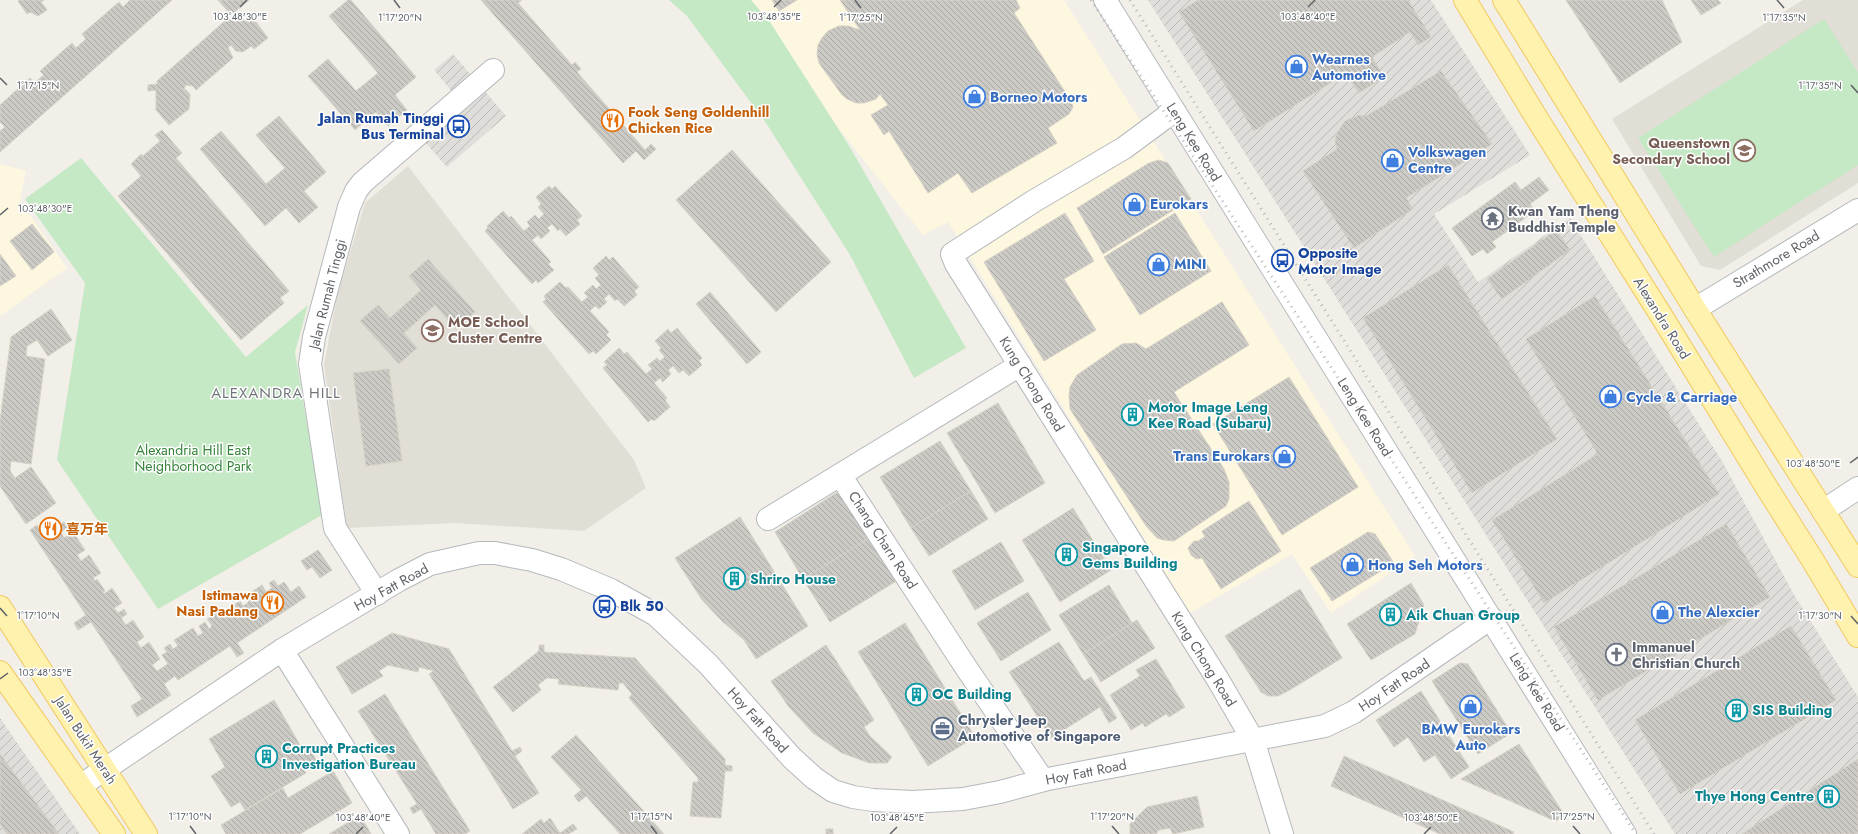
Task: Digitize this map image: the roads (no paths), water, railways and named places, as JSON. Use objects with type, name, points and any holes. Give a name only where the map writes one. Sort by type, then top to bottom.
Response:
[{"type":"main road","name":"Alexandra Road","points":[[1465,0],[1664,320],[1766,488],[1812,559],[1858,636]]},
{"type":"main road","points":[[1504,0],[1695,310],[1858,566]]},
{"type":"main road","points":[[1575,179],[1603,161]]},
{"type":"main road","name":"Jalan Bukit Merah","points":[[0,607],[146,834]]},
{"type":"main road","points":[[0,672],[114,834]]},
{"type":"street","name":"Leng Kee Road","points":[[1105,0],[1625,834]]},
{"type":"street","name":"Jalan Rumah Tinggi","points":[[377,594],[335,528],[310,364],[314,337],[349,207],[356,191],[366,179],[493,70]]},
{"type":"street","name":"Kung Chong Road","points":[[1174,111],[1128,145],[1022,208],[952,254],[956,264],[1217,678],[1253,740],[1282,834]]},
{"type":"street","name":"Strathmore Road","points":[[1695,310],[1858,210]]},
{"type":"street","name":"Chang Charn Road","points":[[1020,365],[840,476],[966,669],[1042,780]]},
{"type":"street","points":[[768,519],[840,476]]},
{"type":"street","points":[[1823,511],[1858,488]]},
{"type":"street","name":"Hoy Fatt Road","points":[[80,786],[218,695],[282,650],[377,594],[430,564],[480,553],[495,553],[532,560],[561,569],[605,588],[656,615],[708,664],[792,758],[814,778],[833,791],[853,797],[874,800],[914,802],[963,799],[1000,792],[1042,780],[1325,726],[1346,717],[1491,618]]},
{"type":"street","points":[[282,650],[398,834]]},
{"type":"railway","points":[[1091,0],[1636,834]]},
{"type":"railway","points":[[1130,0],[1654,834]]},
{"type":"place","name":"Wearnes Automotive","points":[[1296,67]]},
{"type":"place","name":"Borneo Motors","points":[[975,97]]},
{"type":"place","name":"Fook Seng Goldenhill Chicken Rice","points":[[612,120]]},
{"type":"place","name":"Jalan Rumah Tinggi Bus Terminal","points":[[459,126]]},
{"type":"place","name":"Queenstown Secondary School","points":[[1745,151]]},
{"type":"place","name":"Volkswagen Centre","points":[[1393,160]]},
{"type":"place","name":"Eurokars","points":[[1134,204]]},
{"type":"place","name":"Kwan Yam Theng Buddhist Temple","points":[[1493,219]]},
{"type":"place","name":"Opposite Motor Image","points":[[1282,261]]},
{"type":"place","name":"MINI","points":[[1158,264]]},
{"type":"place","name":"MOE School Cluster Centre","points":[[432,330]]},
{"type":"place","name":"Cycle & Carriage","points":[[1610,397]]},
{"type":"place","name":"Motor Image Leng Kee Road (Subaru)","points":[[1132,415]]},
{"type":"place","name":"Trans Eurokars","points":[[1285,456]]},
{"type":"place","name":"喜万年","points":[[50,529]]},
{"type":"place","name":"Singapore Gems Building","points":[[1067,555]]},
{"type":"place","name":"Hong Seh Motors","points":[[1352,565]]},
{"type":"place","name":"Shriro House","points":[[734,579]]},
{"type":"place","name":"Istimawa Nasi Padang","points":[[273,603]]},
{"type":"place","name":"Blk 50","points":[[604,606]]},
{"type":"place","name":"The Alexcier","points":[[1662,612]]},
{"type":"place","name":"Aik Chuan Group","points":[[1391,615]]},
{"type":"place","name":"Immanuel Christian Church","points":[[1617,655]]},
{"type":"place","name":"OC Building","points":[[916,694]]},
{"type":"place","name":"BMW Eurokars Auto","points":[[1471,707]]},
{"type":"place","name":"SIS Building","points":[[1736,710]]},
{"type":"place","name":"Chrysler Jeep Automotive of Singapore","points":[[942,728]]},
{"type":"place","name":"Corrupt Practices Investigation Bureau","points":[[266,756]]},
{"type":"place","name":"Thye Hong Centre","points":[[1829,796]]},
{"type":"district","name":"ALEXANDRA HILL","points":[[276,393]]},
{"type":"park label","name":"Alexandria Hill East Neighborhood Park","points":[[193,458]]}]
